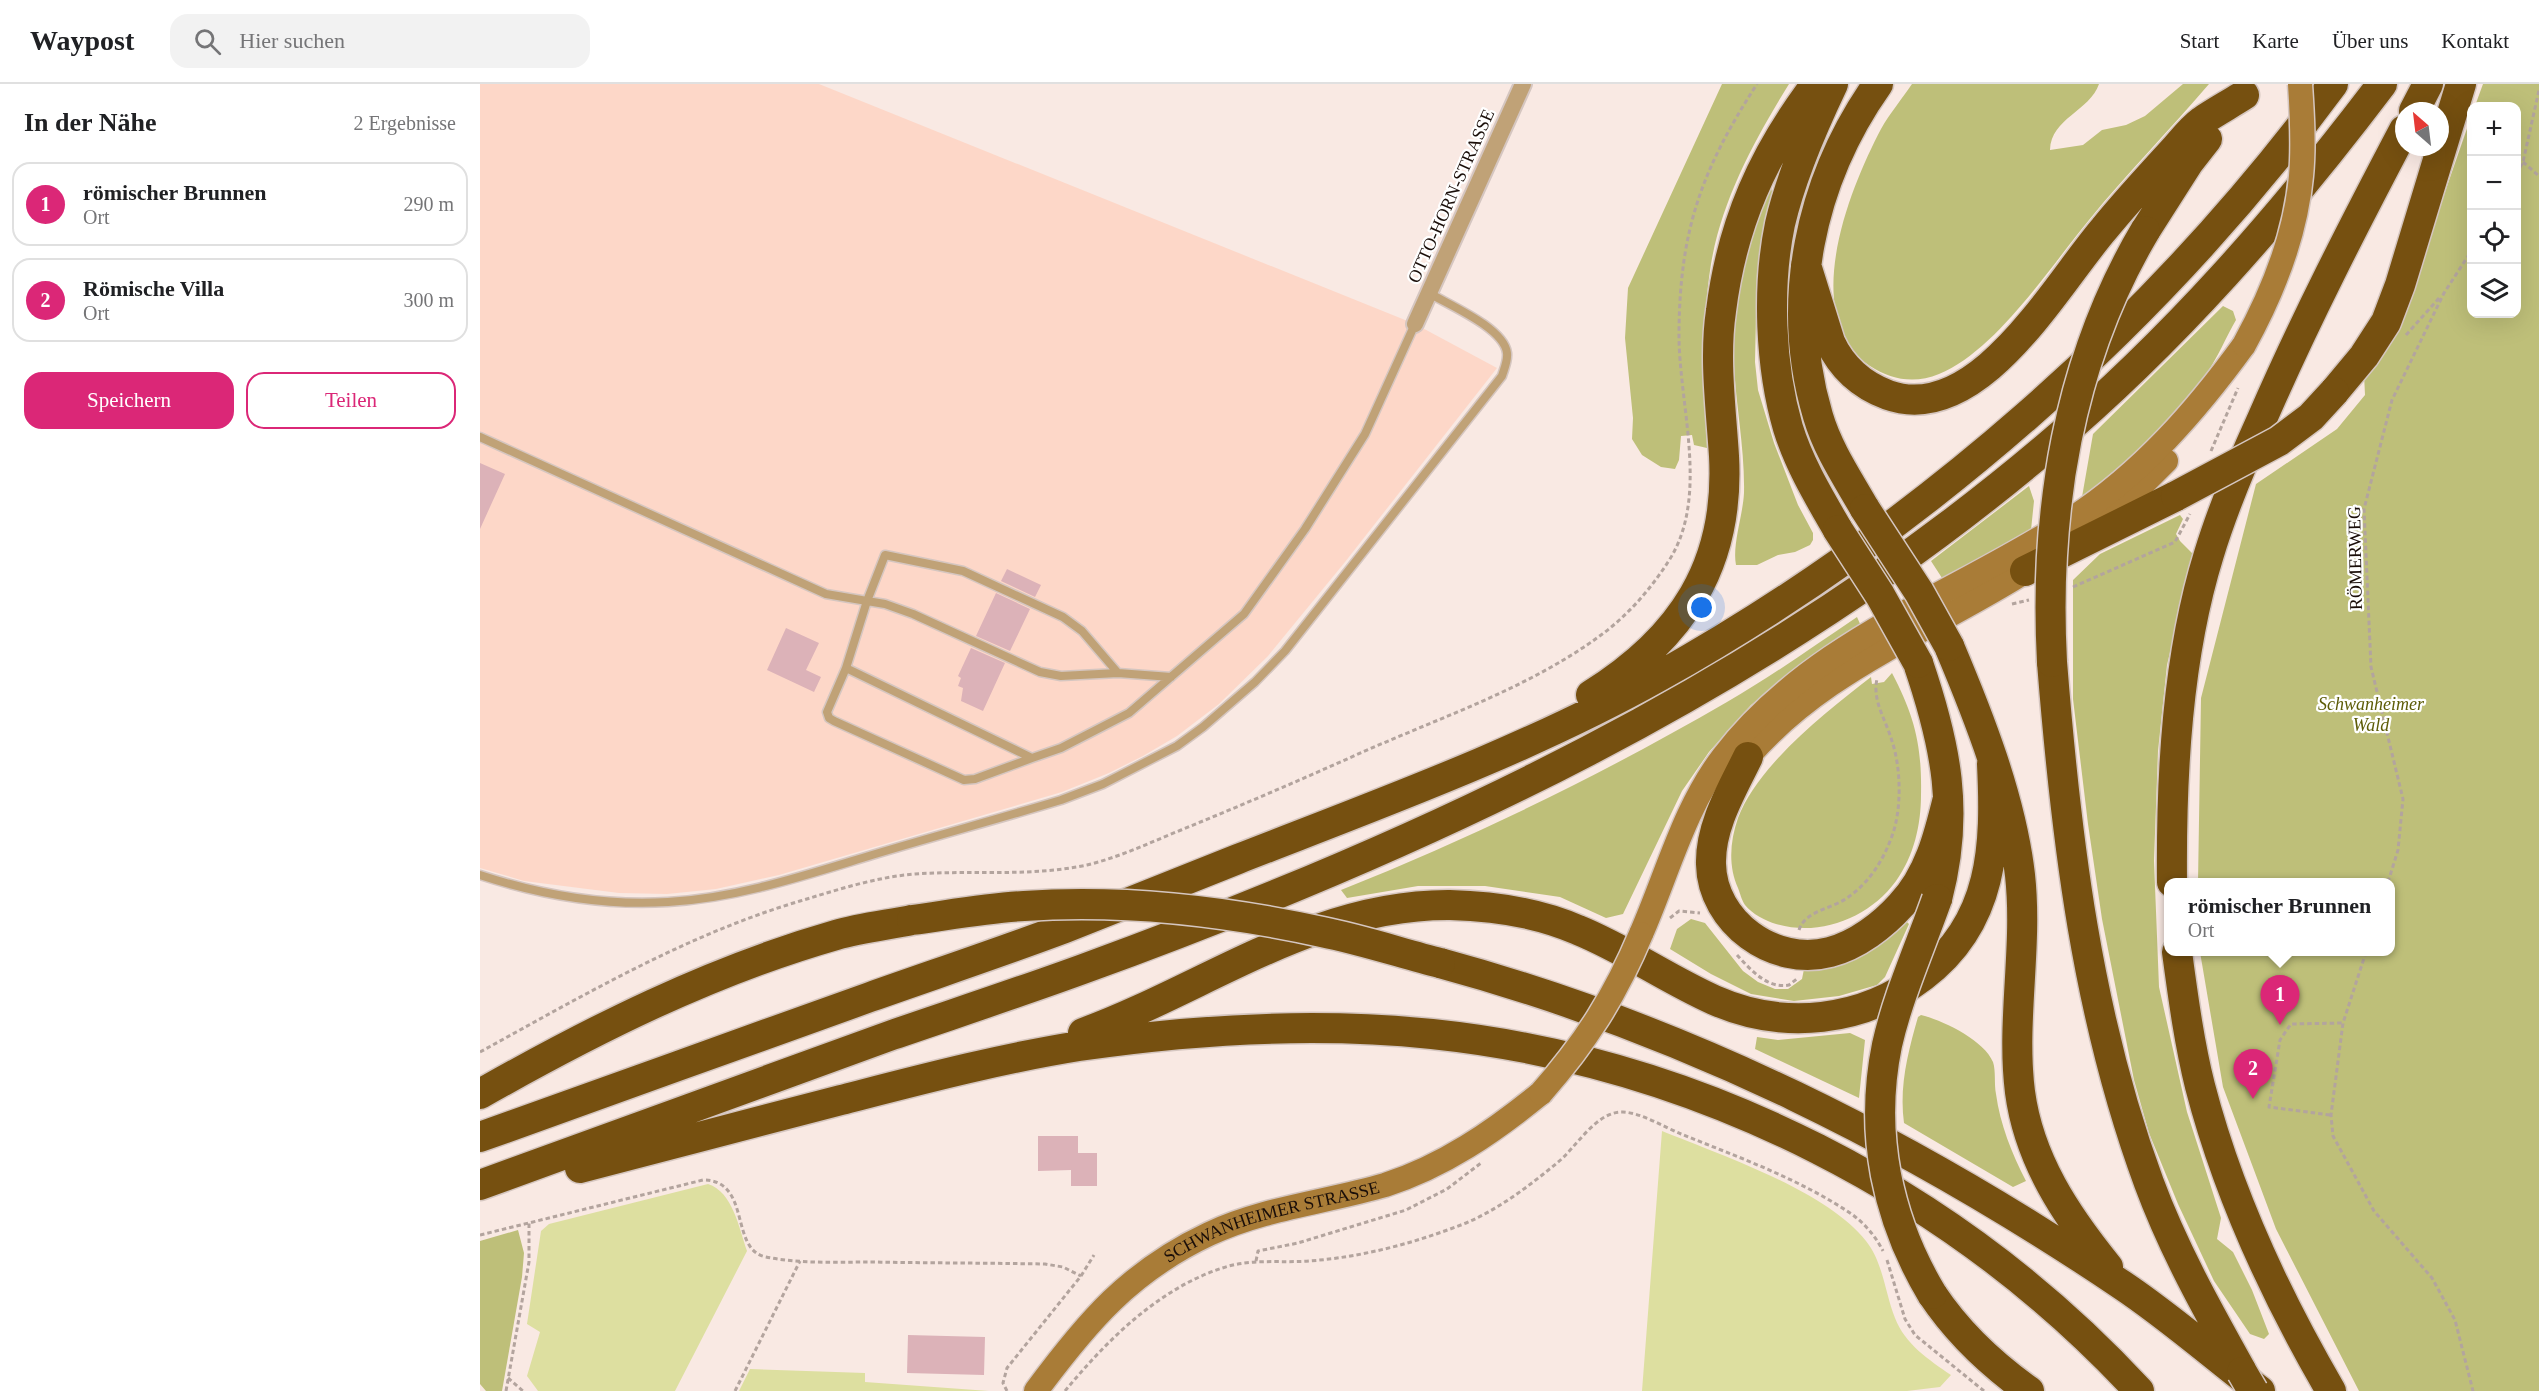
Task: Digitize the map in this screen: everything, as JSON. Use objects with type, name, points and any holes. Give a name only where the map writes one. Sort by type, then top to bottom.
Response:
[{"type":"highway","points":[[1478,763],[1562,714],[1612,681],[1662,638],[1681,617],[1700,586],[1715,548],[1723,509],[1724,458],[1719,333],[1720,313],[1732,249],[1751,192],[1764,162],[1780,134],[1816,84]]},
{"type":"highway","points":[[1833,84],[1792,181],[1780,225],[1774,279],[1775,361],[1788,429],[1818,495],[1880,595],[1918,663],[1935,713],[1942,745],[1950,825],[1947,861],[1937,899],[1888,1044],[1879,1114],[1882,1155],[1895,1217],[1914,1261],[1932,1294],[1974,1346],[2029,1391]]},
{"type":"highway","points":[[1878,84],[1847,136],[1828,176],[1814,222],[1803,298],[1803,338],[1809,382],[1818,418],[1832,451],[1865,509],[1919,592],[1949,646],[1970,696],[2005,799],[2015,840],[2020,877],[2023,948],[2019,1055],[2024,1114],[2035,1151],[2052,1188],[2082,1234],[2123,1286]]},
{"type":"highway","points":[[480,1137],[1063,929],[1478,763],[1615,700],[1685,661],[1838,564],[1938,488],[2055,388],[2164,282],[2268,167],[2333,84]]},
{"type":"highway","points":[[480,1185],[886,1037],[1086,968],[1253,903],[1382,849],[1501,795],[1663,710],[1800,629],[1919,548],[2047,448],[2200,304],[2275,221],[2382,84]]},
{"type":"highway","points":[[2419,102],[2428,84]]},
{"type":"highway","points":[[2025,572],[2279,441],[2311,417],[2334,392],[2358,363],[2386,322],[2400,285],[2461,84]]},
{"type":"highway","points":[[1806,266],[1830,342],[1835,353],[1851,373],[1876,391],[1900,399],[1919,400],[1944,396],[1974,380],[1995,363],[2103,230],[2200,122],[2249,89]]},
{"type":"highway","points":[[2249,89],[2189,162],[2145,231],[2120,278],[2097,334],[2077,396],[2054,509],[2049,573],[2052,662],[2070,848],[2100,1022],[2129,1123],[2149,1183],[2168,1229],[2205,1305],[2253,1391]]},
{"type":"highway","points":[[2172,878],[2172,806],[2176,739],[2193,620],[2209,554],[2240,468],[2280,377],[2320,293],[2395,147]]},
{"type":"highway","points":[[1748,757],[1714,836],[1712,875],[1719,897],[1729,916],[1754,939],[1783,952],[1809,954],[1829,952],[1859,939],[1894,913],[1910,894],[1934,851],[1948,798]]},
{"type":"highway","points":[[1020,1057],[1135,1013],[1313,929],[1368,913],[1425,906],[1504,910],[1573,928],[1715,1001],[1740,1010],[1793,1018],[1832,1016],[1863,1009],[1898,993],[1927,973],[1956,941],[1976,908],[1992,857],[1995,815],[1992,764]]},
{"type":"highway","points":[[480,1094],[632,1013],[774,954],[839,934],[912,920],[1025,906],[1097,904],[1226,915],[1314,930],[1498,979],[1632,1024],[1757,1076],[1928,1163],[2123,1286],[2259,1391]]},
{"type":"highway","points":[[2178,956],[2185,1013],[2200,1085],[2227,1171],[2263,1264],[2331,1391]]},
{"type":"highway","points":[[480,1190],[560,1173],[930,1077],[1075,1047],[1173,1035],[1266,1028],[1408,1032],[1467,1039],[1554,1054],[1634,1075],[1742,1113],[1871,1177],[1939,1219],[2011,1274],[2106,1355],[2139,1391]]},
{"type":"street","name":"OTTO-HORN-STRASSE","points":[[1415,324],[1522,84]]},
{"type":"street","points":[[1661,888],[1731,778],[1748,757],[1794,712],[1843,675],[1911,634],[2025,572],[2101,521],[2135,492],[2174,453],[2202,415],[2244,345],[2265,304],[2287,245],[2302,166],[2300,84]]},
{"type":"street","points":[[1661,888],[1701,792],[1722,758],[1772,703],[1800,679],[1838,652],[2030,544],[2098,500],[2171,435],[2200,404],[2244,345]]},
{"type":"street","name":"SCHWANHEIMER STRASSE","points":[[1036,1391],[1104,1306],[1126,1285],[1177,1251],[1210,1233],[1244,1221],[1386,1184],[1430,1167],[1479,1141],[1541,1094],[1566,1065],[1600,1018],[1628,965],[1661,888]]},
{"type":"lane","points":[[480,875],[524,890],[576,899],[669,902],[717,896],[794,879],[1061,800],[1103,784],[1177,746],[1227,708],[1285,651],[1502,376],[1507,352],[1500,338],[1488,327],[1429,293]]},
{"type":"lane","points":[[1118,673],[1082,631],[1063,617],[963,571],[885,555],[867,601],[846,668],[827,712],[829,718],[834,721],[964,780],[975,779],[1061,748],[1129,713],[1244,614],[1269,581],[1365,434],[1415,324]]},
{"type":"lane","points":[[480,437],[826,594],[885,604],[913,614],[1040,672],[1078,676],[1118,673],[1172,676]]},
{"type":"lane","points":[[846,668],[1032,758]]},
{"type":"path","points":[[2521,166],[2539,90]]},
{"type":"path","points":[[2523,162],[2539,176]]},
{"type":"path","name":"RÖMERWEG","points":[[2389,878],[2398,850],[2403,799],[2371,667],[2364,509],[2392,400],[2444,293],[2467,258]]},
{"type":"path","points":[[2206,461],[2243,380]]},
{"type":"path","points":[[2364,956],[2343,1023],[2331,1115],[2333,1136],[2374,1211],[2432,1278],[2456,1320],[2473,1391]]},
{"type":"path","points":[[2331,1115],[2269,1107],[2280,1040],[2291,1024],[2343,1023]]},
{"type":"path","points":[[1065,1391],[1085,1366],[1136,1318],[1164,1296],[1189,1281],[1231,1266],[1256,1261],[1307,1261],[1362,1254],[1391,1248],[1445,1231],[1473,1220],[1517,1194],[1558,1162],[1604,1118],[1624,1112],[1746,1160],[1821,1196],[1866,1226],[1882,1249],[1905,1319],[1915,1335],[1978,1389],[1984,1391]]},
{"type":"path","points":[[480,1235],[710,1180],[719,1183],[731,1194],[750,1246],[765,1257],[800,1260],[1045,1264],[1063,1268],[1081,1276]]},
{"type":"path","points":[[506,1391],[529,1262],[529,1223]]},
{"type":"path","points":[[1007,1391],[1003,1383],[1007,1368],[1081,1276],[1094,1255]]},
{"type":"path","points":[[735,1391],[800,1260]]},
{"type":"path","points":[[507,1378],[523,1391]]},
{"type":"shaded area","points":[[480,84],[819,84],[1415,324],[1497,368],[1268,656],[1219,704],[1177,736],[1143,756],[1062,792],[779,875],[716,889],[667,894],[619,893],[524,881],[480,868]]},
{"type":"green space","points":[[1722,84],[1789,84],[1741,170],[1723,216],[1711,264],[1706,310],[1704,356],[1707,448],[1694,445],[1692,435],[1681,436],[1679,460],[1675,469],[1661,467],[1642,455],[1632,439],[1633,418],[1625,338],[1628,288]]},
{"type":"green space","points":[[1912,84],[2099,84],[2088,101],[2057,130],[2050,150],[2083,145],[2102,130],[2126,125],[2145,116],[2183,84],[2209,84],[2103,203],[2001,328],[1960,363],[1939,374],[1912,380],[1886,375],[1878,371],[1848,344],[1837,316],[1833,285],[1836,252],[1844,218],[1856,185],[1881,129]]},
{"type":"green space","name":"Schwanheimer Wald","points":[[2483,84],[2539,84],[2539,1391],[2359,1391],[2276,1229],[2223,1087],[2201,956],[2395,956],[2395,878],[2198,878],[2201,698],[2256,484],[2337,429],[2365,395],[2364,374],[2402,316],[2467,129],[2467,318],[2521,318],[2521,102],[2476,102]]},
{"type":"green space","points":[[1771,188],[1773,195],[1757,272],[1755,362],[1758,390],[1774,443],[1798,505],[1813,533],[1813,540],[1810,545],[1795,552],[1778,555],[1757,565],[1736,565],[1735,548],[1744,493],[1734,365],[1737,297],[1746,252]]},
{"type":"green space","points":[[2223,306],[2233,311],[2236,320],[2211,367],[2194,391],[2149,440],[2082,497],[2093,434]]},
{"type":"green space","points":[[2029,486],[2034,501],[2031,530],[1942,578],[1931,561]]},
{"type":"green space","points":[[2180,515],[2183,519],[2176,534],[2193,554],[2167,665],[2158,751],[2154,861],[2159,987],[2187,1112],[2221,1218],[2217,1239],[2233,1252],[2252,1290],[2269,1334],[2264,1339],[2250,1334],[2214,1281],[2178,1204],[2149,1133],[2134,1080],[2102,919],[2073,699],[2073,580],[2100,554]]},
{"type":"green space","points":[[1857,617],[1861,626],[1790,674],[1751,705],[1709,752],[1682,791],[1623,914],[1606,918],[1560,897],[1485,886],[1418,886],[1347,898],[1341,890],[1489,826],[1633,754],[1744,692]]},
{"type":"green space","points":[[1892,673],[1912,718],[1920,761],[1921,806],[1918,829],[1908,861],[1885,894],[1858,914],[1842,921],[1810,928],[1776,924],[1764,919],[1751,911],[1744,903],[1731,862],[1735,827],[1748,798],[1777,759],[1834,706],[1871,677],[1872,684],[1884,682]]},
{"type":"green space","points":[[1691,919],[1705,923],[1743,971],[1758,982],[1775,989],[1788,989],[1802,979],[1804,969],[1904,919],[1909,924],[1885,977],[1877,985],[1839,996],[1794,1001],[1751,994],[1711,974],[1670,949],[1677,929]]},
{"type":"green space","points":[[1921,1015],[1962,1032],[1988,1054],[1994,1066],[1996,1094],[2004,1128],[2011,1150],[2026,1181],[2013,1187],[1904,1123],[1905,1070],[1918,1017]]},
{"type":"green space","points":[[1850,1033],[1865,1040],[1859,1098],[1755,1049],[1757,1037],[1778,1040]]},
{"type":"green space","points":[[1662,1131],[1772,1176],[1826,1206],[1848,1223],[1872,1249],[1895,1318],[1905,1336],[1926,1357],[1951,1375],[1940,1387],[1907,1391],[1642,1391]]},
{"type":"green space","points":[[708,1184],[717,1188],[729,1203],[747,1251],[675,1391],[538,1391],[527,1376],[540,1332],[527,1324],[541,1231],[549,1224]]},
{"type":"green space","points":[[518,1230],[524,1253],[522,1277],[502,1391],[486,1391],[480,1384],[480,1241]]},
{"type":"green space","points":[[750,1369],[865,1373],[865,1382],[989,1391],[739,1391]]},
{"type":"building","points":[[480,463],[505,474],[480,529]]},
{"type":"building","points":[[1007,569],[1041,585],[1035,597],[1001,581]]},
{"type":"building","points":[[996,593],[1030,609],[1010,651],[976,636]]},
{"type":"building","points":[[786,628],[819,643],[806,670],[821,677],[814,692],[767,670]]},
{"type":"building","points":[[971,648],[1005,663],[983,711],[961,701],[963,688],[958,686],[961,678],[958,676]]},
{"type":"building","points":[[1038,1136],[1078,1136],[1078,1153],[1097,1153],[1097,1186],[1071,1186],[1071,1170],[1038,1171]]},
{"type":"building","points":[[908,1335],[985,1337],[984,1375],[907,1373]]},
{"type":"place","name":"römischer Brunnen","points":[[2280,1025]]},
{"type":"place","name":"Römische Villa","points":[[2253,1099]]}]
